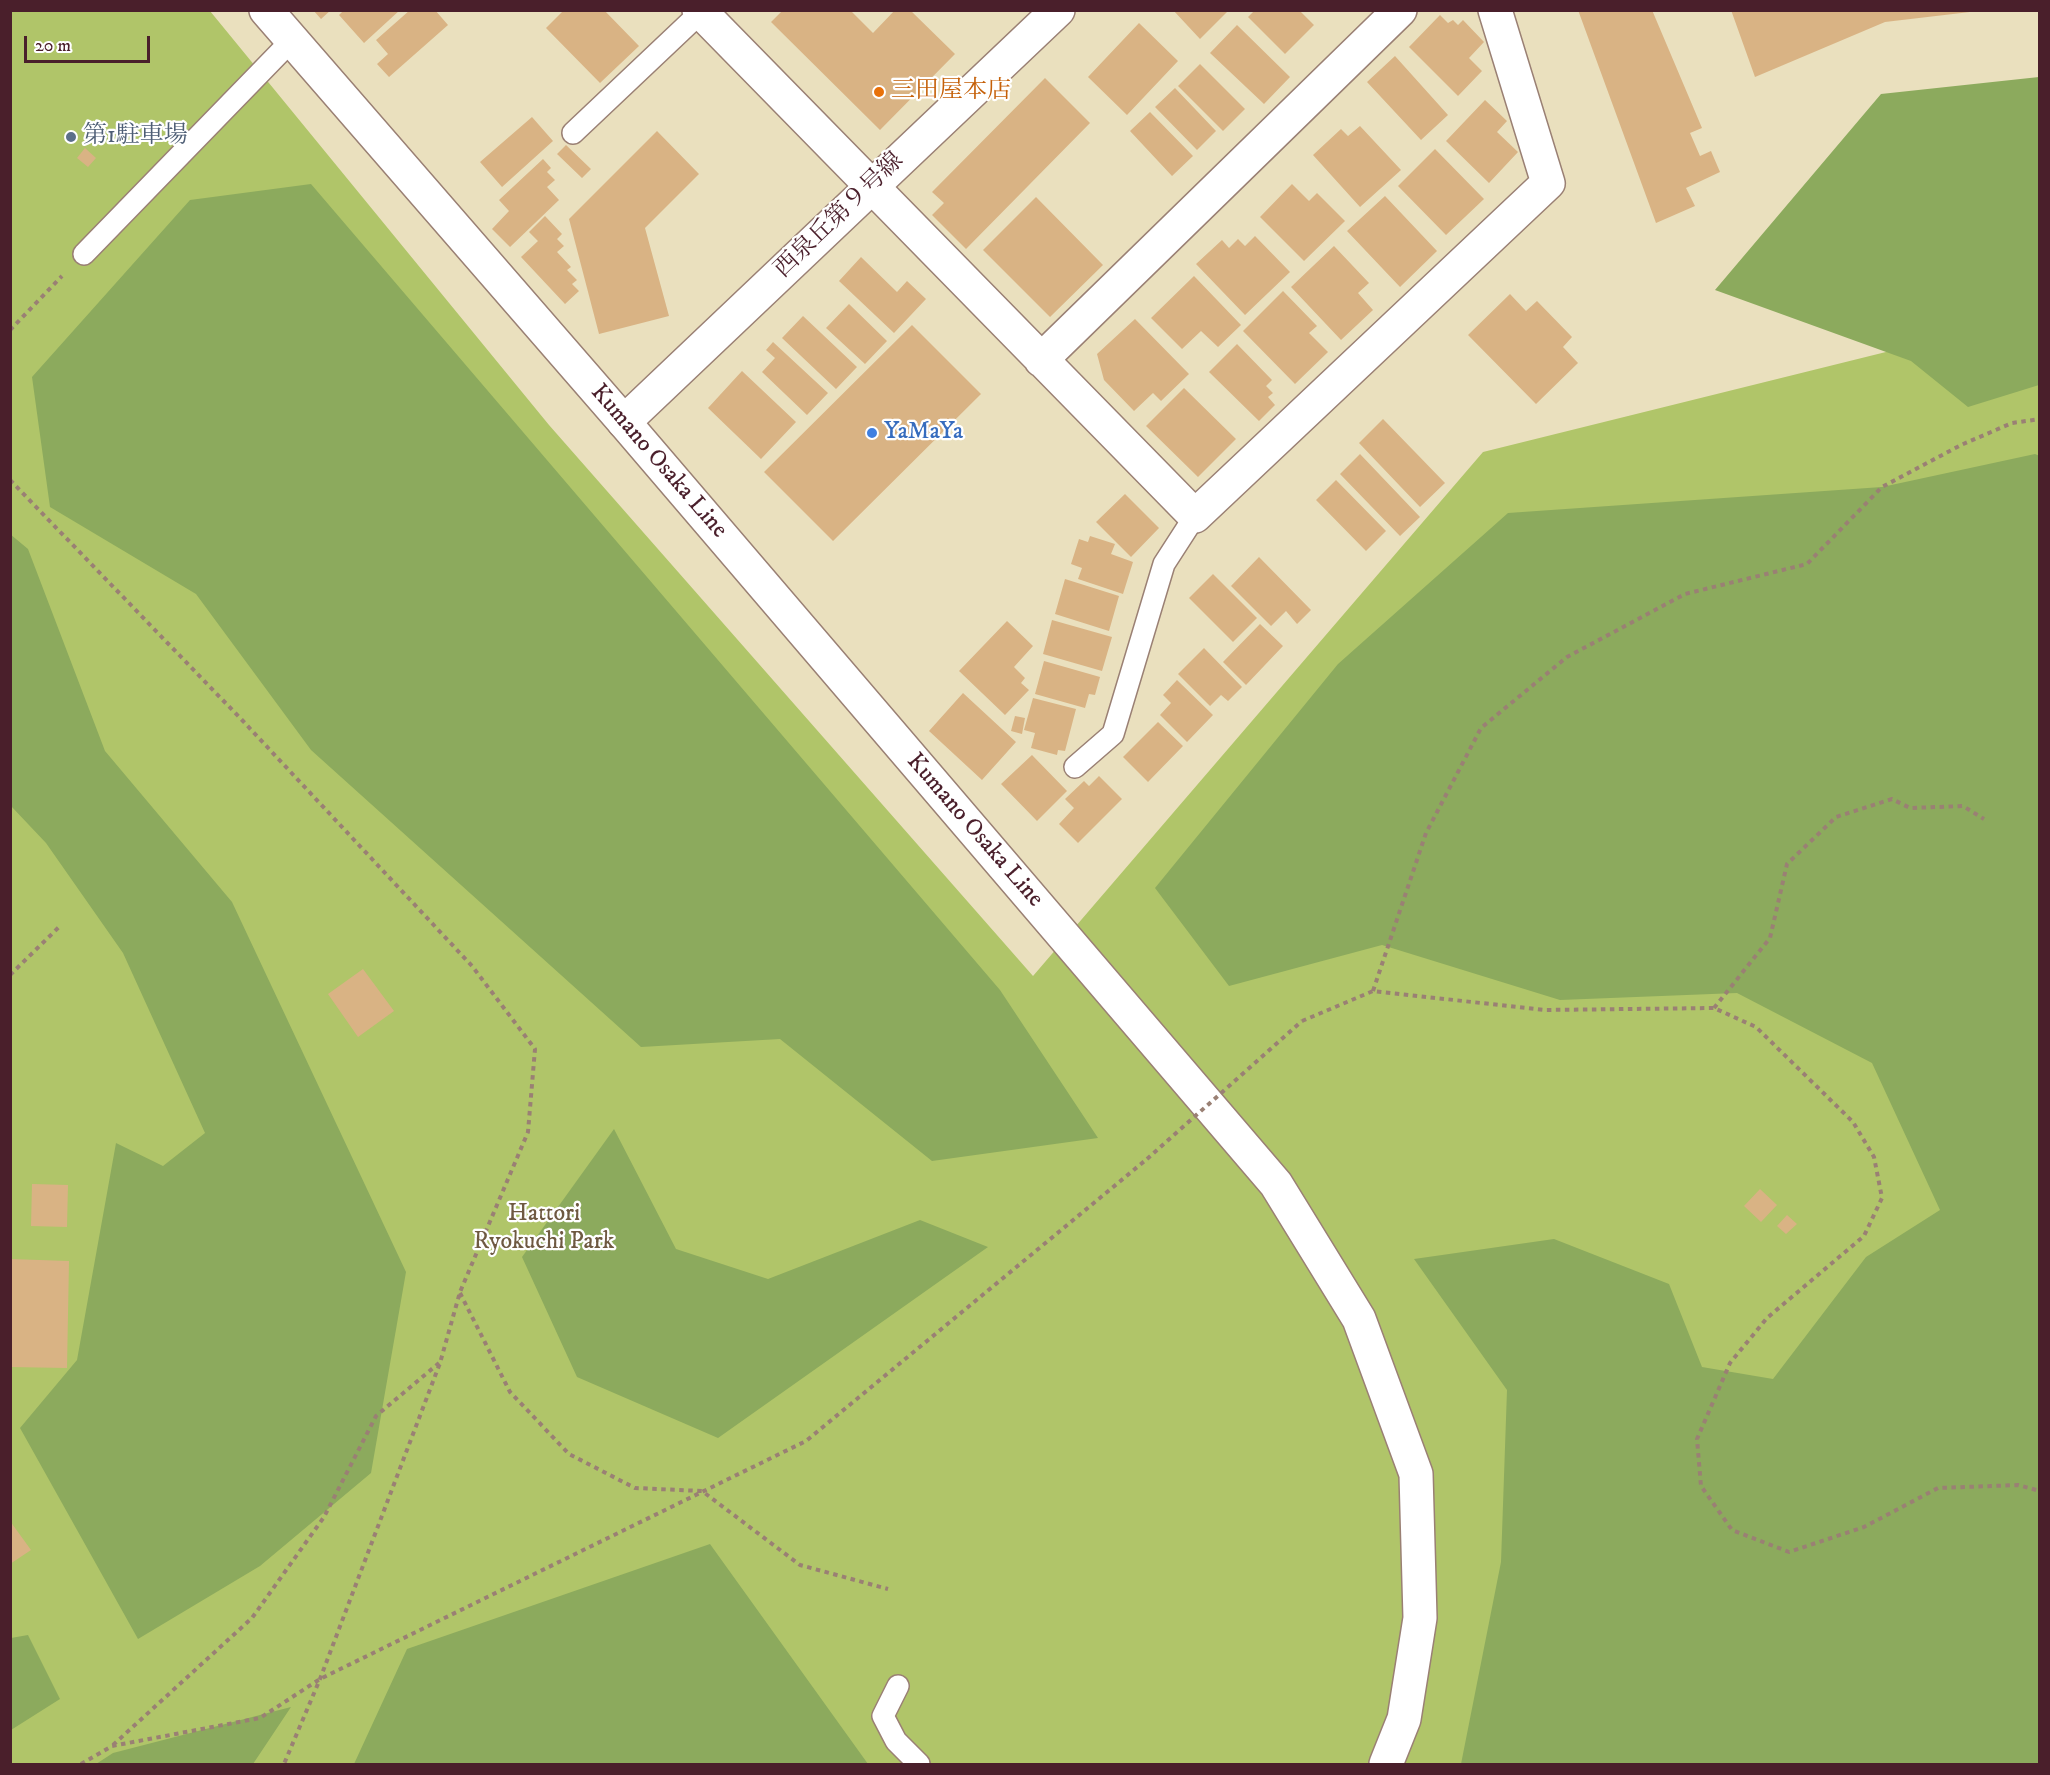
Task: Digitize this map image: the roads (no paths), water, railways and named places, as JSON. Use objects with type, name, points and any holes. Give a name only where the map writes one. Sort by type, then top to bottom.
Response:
[{"type":"street","name":"Kumano Osaka Line","points":[[266,10],[624,422],[1276,1184],[1359,1319],[1416,1474],[1420,1618],[1404,1719],[1386,1764]]},
{"type":"street","name":"西泉丘第９号線","points":[[624,422],[1058,10]]},
{"type":"street","points":[[1041,360],[1401,10]]},
{"type":"street","points":[[701,11],[870,188],[1196,516],[1548,183],[1495,10]]},
{"type":"lane","points":[[573,133],[701,11]]},
{"type":"lane","points":[[84,254],[292,40]]},
{"type":"lane","points":[[1075,767],[1113,734],[1164,564],[1196,516]]},
{"type":"lane","points":[[898,1686],[883,1716],[896,1741],[919,1764]]},
{"type":"place","name":"三田屋本店","points":[[879,92]]},
{"type":"place","name":"第1駐車場","points":[[71,137]]},
{"type":"place","name":"YaMaYa","points":[[872,433]]},
{"type":"park label","name":"Hattori Ryokuchi Park","points":[[544,1229]]}]
